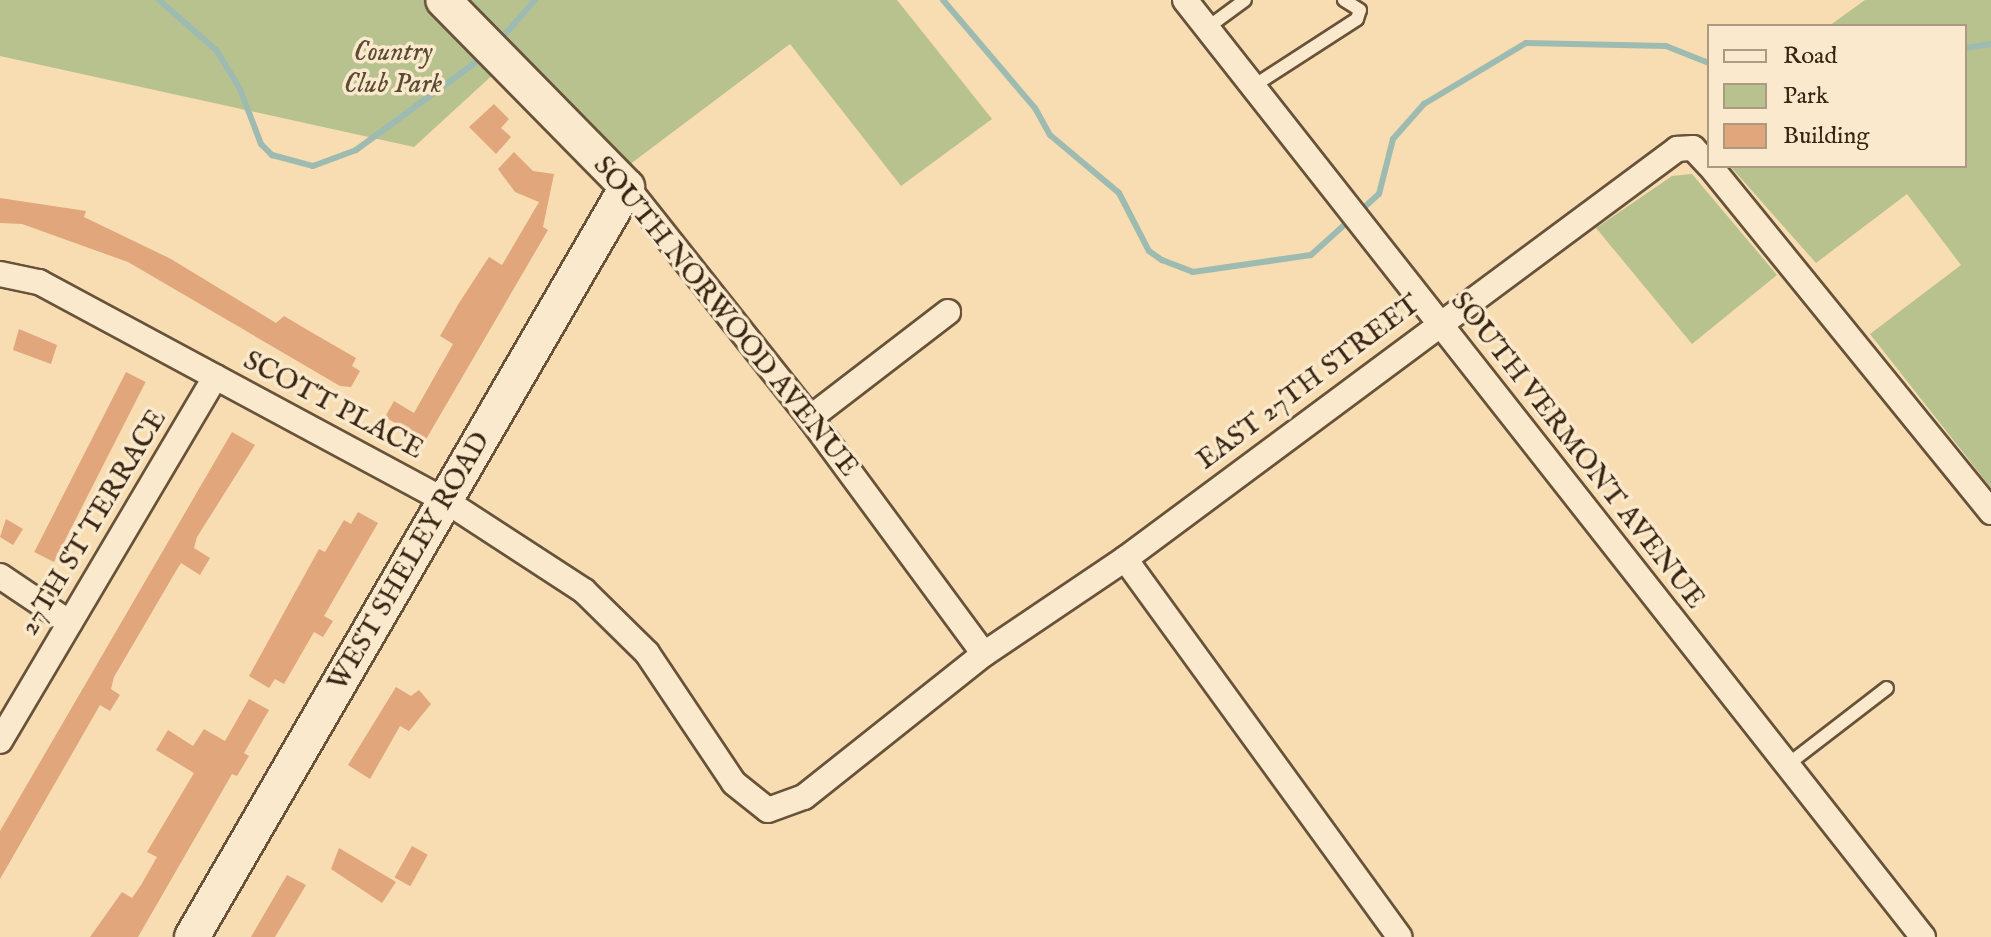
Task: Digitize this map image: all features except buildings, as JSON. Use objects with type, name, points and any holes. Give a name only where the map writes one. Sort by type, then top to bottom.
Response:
[{"type":"street","name":"SOUTH NORWOOD AVENUE","points":[[443,0],[627,187],[810,418],[984,654]]},
{"type":"street","name":"SOUTH VERMONT AVENUE","points":[[1185,0],[1319,175],[1923,937]]},
{"type":"street","name":"EAST 27TH STREET","points":[[768,810],[804,797],[984,654],[1125,559],[1677,149],[1686,149],[1707,163]]},
{"type":"street","points":[[1712,168],[1991,512]]},
{"type":"street","name":"WEST SHELEY ROAD","points":[[192,937],[627,187]]},
{"type":"street","name":"SCOTT PLACE","points":[[0,274],[39,282],[446,501],[615,617],[647,653],[734,783],[768,810]]},
{"type":"street","points":[[810,418],[948,312]]},
{"type":"street","name":"27TH ST TERRACE","points":[[0,741],[215,377]]},
{"type":"street","points":[[1125,559],[1400,937]]},
{"type":"street","points":[[0,576],[70,623]]},
{"type":"lane","points":[[1207,28],[1245,0]]},
{"type":"lane","points":[[1252,87],[1357,19],[1360,10],[1344,0]]},
{"type":"lane","points":[[1787,765],[1887,688]]},
{"type":"green space","name":"Country Club Park","points":[[0,0],[430,0],[498,70],[414,147],[0,56]]},
{"type":"green space","points":[[457,0],[897,0],[992,119],[901,186],[790,44],[629,165]]},
{"type":"green space","points":[[1865,0],[1991,0],[1991,488],[1870,334],[1961,265],[1907,194],[1816,263],[1732,168],[1967,168],[1967,24],[1832,24]]},
{"type":"green space","points":[[1692,174],[1777,275],[1692,344],[1596,228],[1672,176]]},
{"type":"waterway","points":[[159,0],[217,51],[240,89],[261,144],[272,155],[313,166],[356,150],[479,60]]},
{"type":"waterway","points":[[506,33],[535,0]]},
{"type":"waterway","points":[[943,0],[1035,108],[1050,135],[1119,193],[1149,251],[1162,260],[1193,272],[1311,255],[1352,218]]},
{"type":"waterway","points":[[1360,211],[1379,194],[1393,139],[1424,104],[1526,43],[1666,46],[1707,62]]},
{"type":"waterway","points":[[1967,48],[1991,44]]}]
